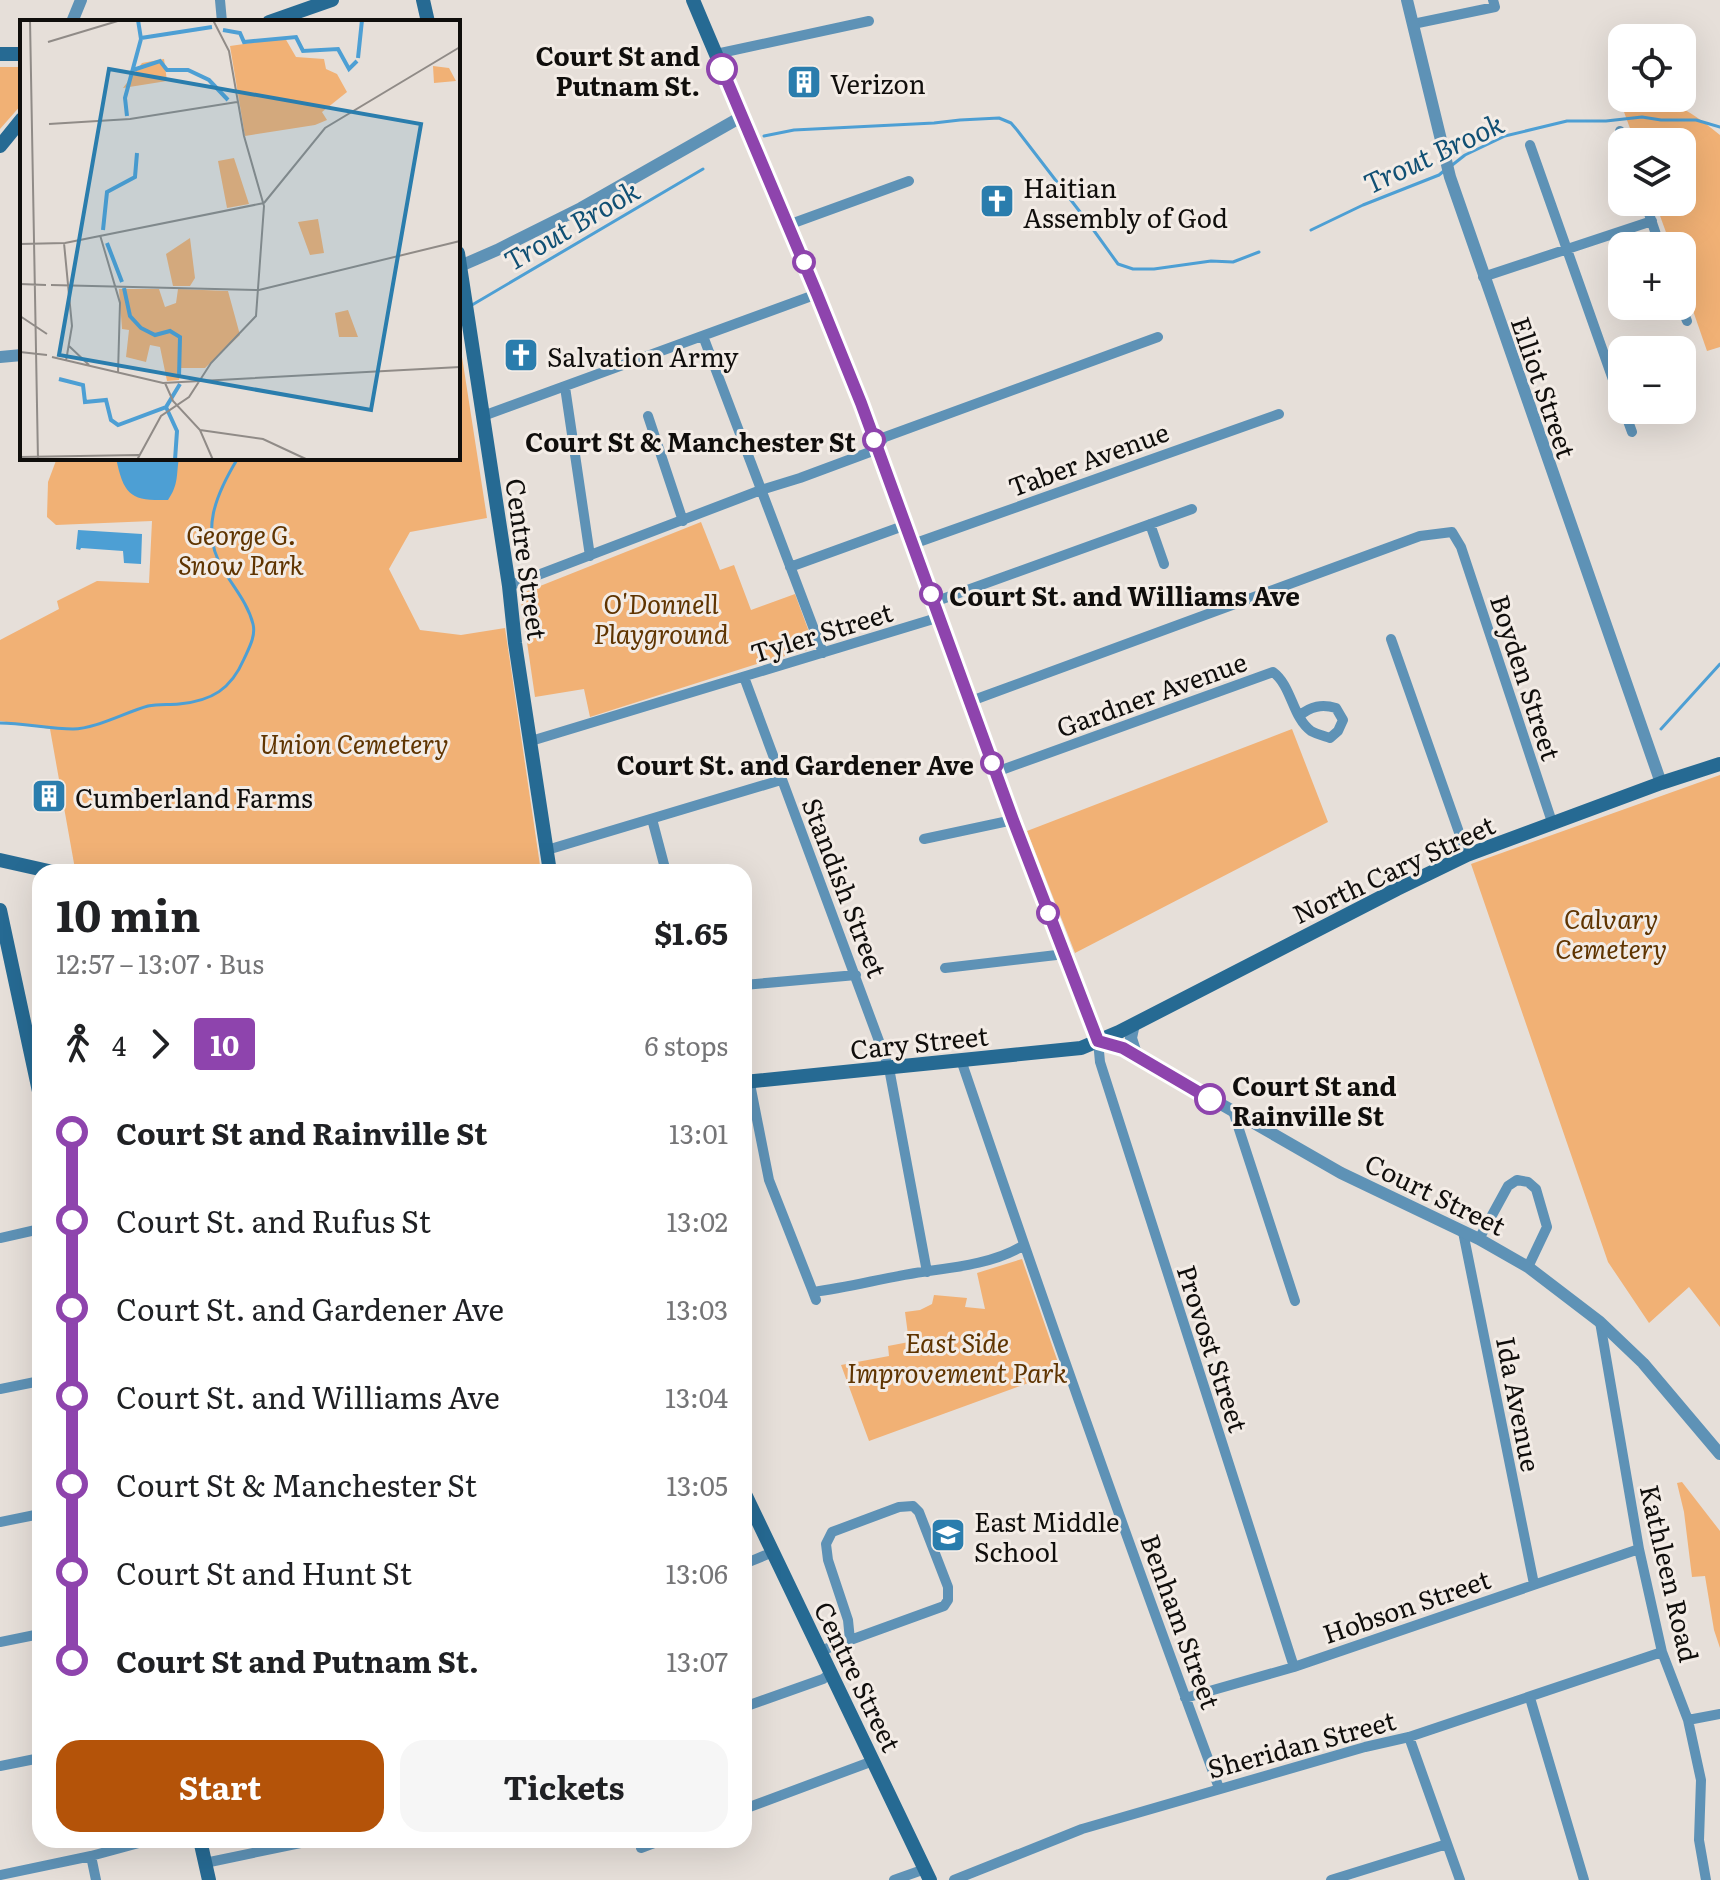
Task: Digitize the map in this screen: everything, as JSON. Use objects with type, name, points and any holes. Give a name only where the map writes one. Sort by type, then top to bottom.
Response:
[{"type":"main road","points":[[275,20],[332,0]]},
{"type":"main road","points":[[423,0],[428,20]]},
{"type":"main road","points":[[693,0],[817,294],[876,445],[1013,820],[1098,1041]]},
{"type":"main road","points":[[0,146],[20,121]]},
{"type":"main road","name":"Centre Street","points":[[460,274],[549,864]]},
{"type":"main road","name":"North Cary Street","points":[[1098,1041],[1467,855],[1720,764]]},
{"type":"main road","points":[[0,860],[32,867]]},
{"type":"main road","points":[[0,910],[9,978],[32,1066]]},
{"type":"main road","name":"Cary Street","points":[[752,1082],[1073,1049],[1098,1041]]},
{"type":"main road","name":"Centre Street","points":[[752,1509],[927,1875]]},
{"type":"main road","points":[[202,1848],[209,1880]]},
{"type":"street","points":[[73,20],[81,0]]},
{"type":"street","points":[[220,0],[222,20]]},
{"type":"street","name":"Elliot Street","points":[[1407,0],[1450,177],[1661,783]]},
{"type":"street","points":[[1413,24],[1495,7],[1493,0]]},
{"type":"street","points":[[716,54],[869,21]]},
{"type":"street","points":[[460,261],[497,250],[581,208],[741,117]]},
{"type":"street","points":[[1530,145],[1608,366]]},
{"type":"street","points":[[788,225],[909,181]]},
{"type":"street","points":[[1650,216],[1656,232]]},
{"type":"street","points":[[1483,277],[1652,221]]},
{"type":"street","points":[[483,416],[817,294]]},
{"type":"street","points":[[703,336],[823,653]]},
{"type":"street","points":[[509,586],[870,452],[885,437],[1158,337]]},
{"type":"street","points":[[0,357],[20,355]]},
{"type":"street","points":[[565,387],[590,556]]},
{"type":"street","name":"Taber Avenue","points":[[913,544],[1279,414]]},
{"type":"street","points":[[648,416],[683,521]]},
{"type":"street","points":[[1629,424],[1632,432]]},
{"type":"street","points":[[934,602],[1192,509]]},
{"type":"street","points":[[1150,524],[1164,564]]},
{"type":"street","points":[[790,567],[906,525]]},
{"type":"street","name":"Boyden Street","points":[[971,701],[1420,536],[1452,532],[1461,547],[1552,822]]},
{"type":"street","name":"Tyler Street","points":[[531,741],[940,617]]},
{"type":"street","points":[[1391,639],[1467,855]]},
{"type":"street","name":"Gardner Avenue","points":[[996,772],[1273,672],[1282,679],[1299,716]]},
{"type":"street","name":"Standish Street","points":[[744,677],[889,1068],[927,1272]]},
{"type":"street","points":[[547,850],[781,780]]},
{"type":"street","points":[[652,819],[664,864]]},
{"type":"street","points":[[924,839],[1013,820]]},
{"type":"street","points":[[945,968],[1065,954]]},
{"type":"street","points":[[752,984],[856,975]]},
{"type":"street","points":[[1134,1024],[1131,1038],[1137,1057]]},
{"type":"street","name":"Court Street","points":[[1098,1041],[1123,1048],[1341,1173],[1479,1239],[1528,1267],[1600,1322],[1643,1363],[1720,1454]]},
{"type":"street","name":"Provost Street","points":[[1098,1041],[1100,1062],[1294,1667]]},
{"type":"street","name":"Benham Street","points":[[961,1060],[1024,1245],[1219,1788]]},
{"type":"street","points":[[752,1094],[769,1180],[815,1296],[959,1268],[1015,1251],[1024,1245]]},
{"type":"street","points":[[1234,1114],[1295,1301]]},
{"type":"street","points":[[1479,1239],[1508,1186],[1517,1180],[1528,1182],[1536,1189],[1547,1227],[1528,1267]]},
{"type":"street","points":[[0,1238],[32,1231]]},
{"type":"street","name":"Ida Avenue","points":[[1463,1232],[1534,1584]]},
{"type":"street","name":"Kathleen Road","points":[[1600,1322],[1639,1549],[1662,1652],[1688,1720],[1701,1780],[1699,1840],[1706,1880]]},
{"type":"street","points":[[0,1389],[32,1383]]},
{"type":"street","points":[[820,1651],[944,1606],[948,1600],[948,1587],[919,1512],[913,1506],[899,1507],[832,1532],[826,1544],[828,1560],[848,1620],[850,1640]]},
{"type":"street","points":[[0,1522],[32,1516]]},
{"type":"street","name":"Hobson Street","points":[[1185,1698],[1294,1667],[1639,1549]]},
{"type":"street","points":[[752,1561],[773,1552]]},
{"type":"street","points":[[0,1642],[32,1636]]},
{"type":"street","name":"Sheridan Street","points":[[954,1880],[1082,1829],[1409,1737],[1662,1652]]},
{"type":"street","points":[[752,1704],[823,1679],[831,1673]]},
{"type":"street","points":[[1530,1698],[1584,1880]]},
{"type":"street","points":[[1688,1720],[1720,1714]]},
{"type":"street","points":[[1409,1737],[1460,1880]]},
{"type":"street","points":[[0,1766],[32,1760]]},
{"type":"street","points":[[752,1806],[873,1761]]},
{"type":"street","points":[[1331,1880],[1447,1844]]},
{"type":"street","points":[[0,1875],[120,1848]]},
{"type":"street","points":[[205,1863],[277,1848]]},
{"type":"street","points":[[91,1856],[96,1880]]},
{"type":"street","points":[[894,1880],[927,1875]]},
{"type":"green space","points":[[0,67],[20,67],[20,106],[0,129]]},
{"type":"green space","points":[[1624,112],[1687,112],[1720,135],[1720,347],[1707,351],[1696,319],[1696,232],[1666,232],[1660,216],[1696,216],[1696,128],[1630,128]]},
{"type":"green space","points":[[460,344],[487,518],[410,532],[389,569],[420,630],[461,635],[505,628],[540,864],[74,864],[50,729],[0,721],[0,640],[59,609],[57,601],[97,581],[149,583],[152,521],[56,525],[47,517],[48,482],[56,460],[460,460]]},
{"type":"green space","name":"O'Donnell Playground","points":[[701,522],[720,570],[734,565],[751,610],[795,594],[815,648],[590,717],[584,689],[535,697],[520,594]]},
{"type":"green space","points":[[1292,729],[1328,822],[1075,953],[1027,831]]},
{"type":"green space","name":"Calvary Cemetery","points":[[1720,775],[1720,1327],[1689,1287],[1649,1323],[1608,1262],[1471,864]]},
{"type":"green space","name":"East Side Improvement Park","points":[[1022,1259],[1061,1371],[869,1441],[841,1365],[889,1356],[888,1346],[909,1342],[905,1312],[932,1304],[934,1295],[967,1298],[965,1307],[985,1309],[977,1273]]},
{"type":"green space","points":[[1682,1482],[1720,1531],[1720,1648],[1705,1576],[1692,1577],[1677,1483]]},
{"type":"water","points":[[117,460],[179,460],[176,484],[168,500],[137,497],[122,481]]},
{"type":"water","points":[[78,530],[142,534],[141,564],[124,563],[123,551],[76,549]]},
{"type":"waterway","name":"Trout Brook","points":[[1451,166],[1465,155],[1505,136],[1567,121],[1642,117],[1696,120],[1720,127]]},
{"type":"waterway","name":"Trout Brook","points":[[764,136],[794,130],[999,118],[1011,123],[1017,130],[1118,264],[1133,269],[1154,269],[1211,261],[1233,262],[1259,252]]},
{"type":"waterway","name":"Trout Brook","points":[[472,305],[703,169]]},
{"type":"waterway","name":"Trout Brook","points":[[1311,230],[1445,170]]},
{"type":"waterway","name":"Trout Brook","points":[[0,723],[82,728],[148,706],[201,700],[226,686],[239,669],[254,633],[248,610],[224,571],[213,542],[213,513],[217,499],[237,460]]},
{"type":"waterway","points":[[1661,729],[1720,664]]},
{"type":"bus line","name":"10","points":[[722,69],[861,403],[988,753],[1098,1041],[1123,1048],[1210,1099]]},
{"type":"place","name":"Court St and Putnam St.","points":[[722,69]]},
{"type":"place","name":"Verizon","points":[[804,82]]},
{"type":"place","name":"Haitian Assembly of God","points":[[997,201]]},
{"type":"place","name":"Salvation Army","points":[[521,355]]},
{"type":"place","name":"Court St & Manchester St","points":[[874,440]]},
{"type":"place","name":"Court St. and Williams Ave","points":[[931,594]]},
{"type":"place","name":"Court St. and Gardener Ave","points":[[992,763]]},
{"type":"place","name":"Cumberland Farms","points":[[49,796]]},
{"type":"place","name":"Court St and Rainville St","points":[[1210,1099]]},
{"type":"place","name":"East Middle School","points":[[948,1535]]},
{"type":"park label","name":"George G. Snow Park","points":[[241,548]]},
{"type":"park label","name":"Union Cemetery","points":[[354,742]]}]
